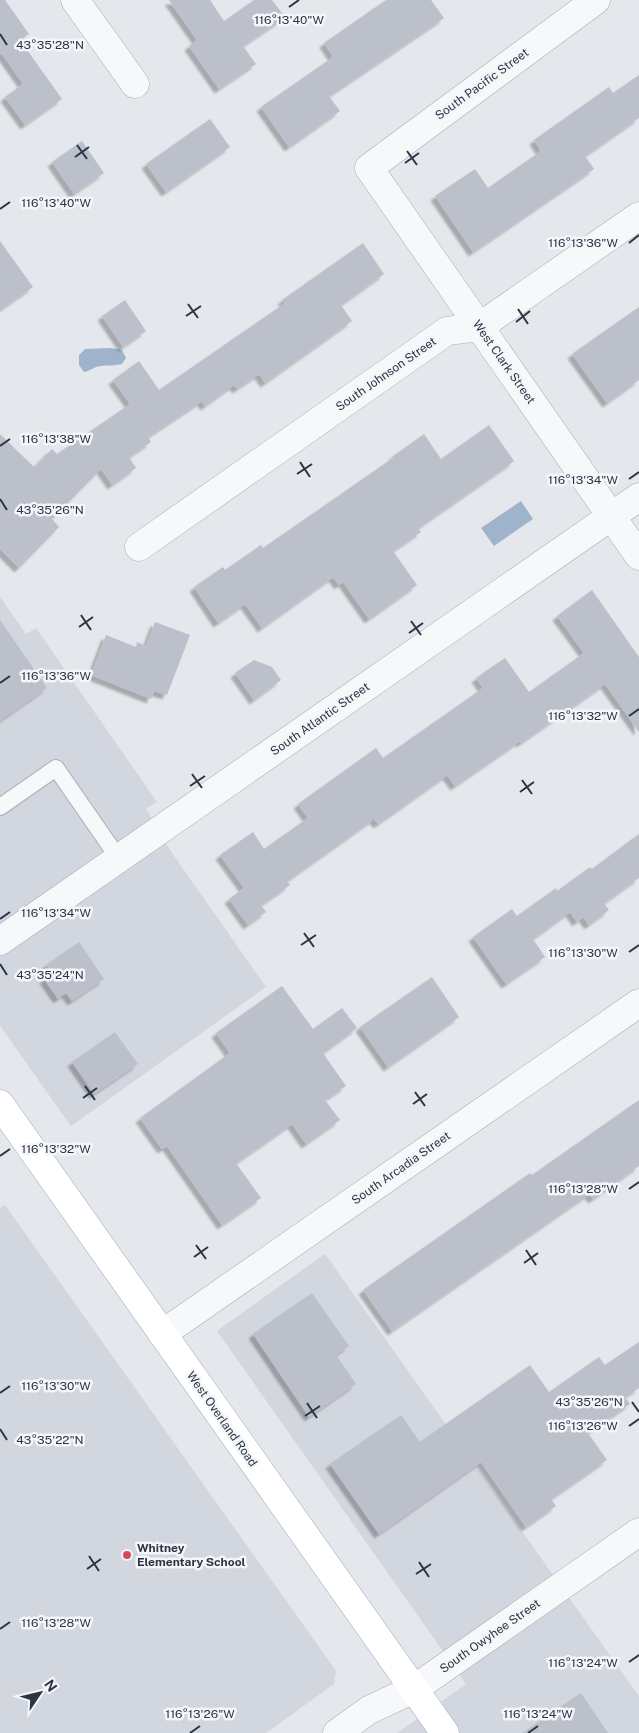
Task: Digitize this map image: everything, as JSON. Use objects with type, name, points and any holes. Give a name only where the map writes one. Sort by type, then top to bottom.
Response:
[{"type":"main road","name":"West Overland Road","points":[[4,1119],[162,1334],[445,1733]]},
{"type":"street","points":[[75,0],[135,84]]},
{"type":"street","name":"South Pacific Street","points":[[369,168],[596,0]]},
{"type":"street","name":"West Clark Street","points":[[369,168],[639,556]]},
{"type":"street","name":"South Johnson Street","points":[[139,547],[447,331],[479,326],[639,216]]},
{"type":"street","name":"South Atlantic Street","points":[[0,941],[639,497]]},
{"type":"street","name":"South Arcadia Street","points":[[162,1334],[639,1002]]},
{"type":"street","name":"South Owyhee Street","points":[[337,1733],[369,1710],[414,1689],[639,1532]]},
{"type":"lane","points":[[0,807],[56,768],[119,859]]},
{"type":"shaded area","points":[[0,597],[26,634],[36,628],[157,802],[146,809],[170,850],[266,987],[71,1126],[0,1026]]},
{"type":"shaded area","name":"Whitney Elementary School","points":[[5,1205],[336,1671],[334,1684],[266,1733],[0,1733],[0,1208]]},
{"type":"shaded area","points":[[325,1254],[639,1696],[639,1733],[397,1733],[466,1684],[217,1331]]},
{"type":"water","points":[[111,348],[122,350],[126,358],[122,364],[99,366],[84,372],[79,365],[79,355],[85,349]]},
{"type":"water","points":[[521,501],[533,519],[494,546],[481,528]]},
{"type":"building","points":[[0,0],[5,0],[29,34],[20,40],[62,99],[25,125],[5,97],[23,84],[2,54],[0,55]]},
{"type":"building","points":[[169,0],[210,0],[224,21],[254,0],[272,0],[285,17],[243,46],[256,64],[219,89],[189,46],[197,40]]},
{"type":"building","points":[[386,0],[431,0],[444,18],[329,96],[340,111],[289,147],[261,107],[333,57],[324,43]]},
{"type":"building","points":[[639,75],[639,118],[585,156],[594,169],[473,252],[435,196],[475,169],[488,188],[541,151],[534,140],[609,87],[613,93]]},
{"type":"building","points":[[210,119],[230,147],[166,192],[146,164]]},
{"type":"building","points":[[82,141],[104,173],[74,194],[52,162]]},
{"type":"building","points":[[0,241],[33,287],[0,310]]},
{"type":"building","points":[[363,243],[384,274],[341,305],[352,321],[265,383],[259,374],[237,389],[234,385],[205,406],[202,401],[148,437],[151,442],[129,457],[136,468],[112,485],[101,469],[52,519],[59,527],[19,568],[0,549],[0,434],[34,467],[52,449],[57,454],[130,404],[113,380],[139,361],[159,390],[285,303],[282,300]]},
{"type":"building","points":[[125,300],[146,331],[123,347],[102,316]]},
{"type":"building","points":[[639,307],[639,380],[607,403],[572,354]]},
{"type":"building","points":[[489,425],[514,461],[418,528],[421,532],[393,551],[417,585],[369,619],[343,582],[339,585],[333,577],[262,628],[245,604],[218,623],[194,587],[223,567],[225,570],[261,545],[263,548],[393,458],[424,434],[441,459]]},
{"type":"building","points":[[592,590],[639,657],[639,732],[605,684],[521,743],[520,741],[455,786],[447,775],[378,824],[374,819],[287,881],[290,885],[261,905],[266,912],[248,925],[229,899],[244,888],[220,855],[253,832],[264,849],[308,818],[298,804],[376,748],[383,758],[483,688],[476,678],[505,658],[529,692],[584,653],[557,616]]},
{"type":"building","points":[[0,620],[47,688],[0,721]]},
{"type":"building","points":[[155,622],[190,635],[167,695],[154,691],[151,699],[91,675],[106,635],[136,647],[137,642],[146,646]]},
{"type":"building","points":[[254,660],[272,667],[281,680],[254,700],[235,673]]},
{"type":"building","points":[[639,834],[639,878],[604,903],[609,910],[589,925],[583,917],[577,922],[570,912],[533,939],[545,957],[506,984],[473,937],[512,909],[517,916],[556,888],[557,891],[590,867],[592,869]]},
{"type":"building","points":[[79,942],[104,979],[72,1001],[66,993],[58,999],[44,979],[52,973],[46,965]]},
{"type":"building","points":[[432,977],[459,1017],[388,1067],[360,1027]]},
{"type":"building","points":[[282,986],[313,1029],[342,1008],[357,1028],[323,1053],[346,1086],[325,1100],[340,1120],[306,1144],[292,1124],[236,1163],[261,1198],[222,1225],[167,1146],[162,1149],[140,1118],[230,1053],[216,1033]]},
{"type":"building","points":[[115,1032],[138,1064],[94,1094],[72,1062]]},
{"type":"building","points":[[639,1100],[639,1166],[593,1199],[589,1194],[392,1331],[363,1290],[530,1173],[532,1175]]},
{"type":"building","points":[[312,1293],[349,1346],[336,1355],[356,1384],[309,1417],[253,1334]]},
{"type":"building","points":[[639,1342],[639,1388],[625,1397],[630,1404],[588,1433],[607,1460],[551,1499],[556,1506],[526,1527],[481,1462],[379,1534],[330,1464],[401,1415],[420,1442],[530,1365],[549,1392],[599,1357],[605,1365]]},
{"type":"building","points":[[581,1693],[608,1733],[522,1733]]},
{"type":"place","name":"Whitney Elementary School","points":[[127,1555]]}]
